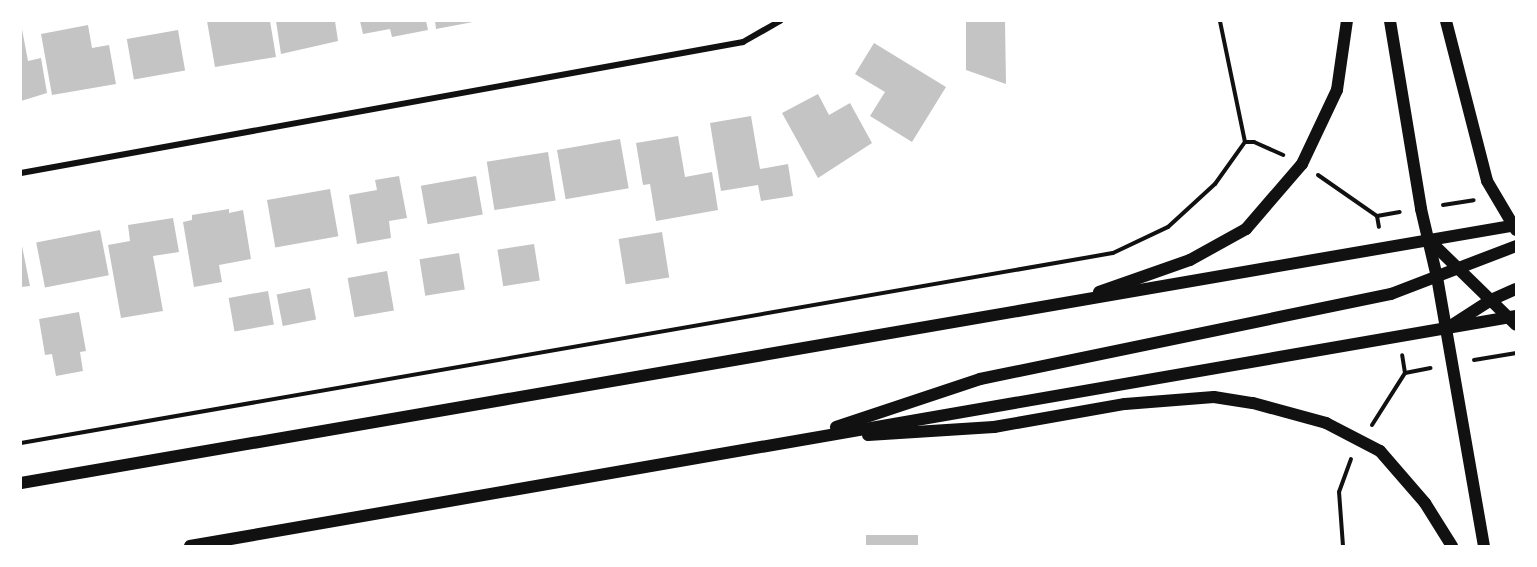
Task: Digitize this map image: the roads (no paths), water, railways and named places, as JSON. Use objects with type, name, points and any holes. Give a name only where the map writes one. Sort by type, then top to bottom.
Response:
[{"type":"main road","points":[[1068,303],[1190,260],[1246,229],[1302,164],[1337,90],[1347,21]]},
{"type":"main road","points":[[1390,21],[1421,209],[1437,278],[1484,546]]},
{"type":"main road","points":[[21,483],[1515,227],[1493,197],[1446,21]]},
{"type":"main road","points":[[1430,241],[1514,319]]},
{"type":"main road","points":[[798,440],[980,379],[1391,294],[1516,246]]},
{"type":"main road","points":[[1446,329],[1491,300],[1516,289]]},
{"type":"main road","points":[[190,546],[1514,319]]},
{"type":"main road","points":[[798,440],[994,427],[1125,404],[1224,399],[1326,423],[1380,451],[1425,503],[1452,546]]},
{"type":"street","points":[[21,173],[743,42],[780,21]]}]
